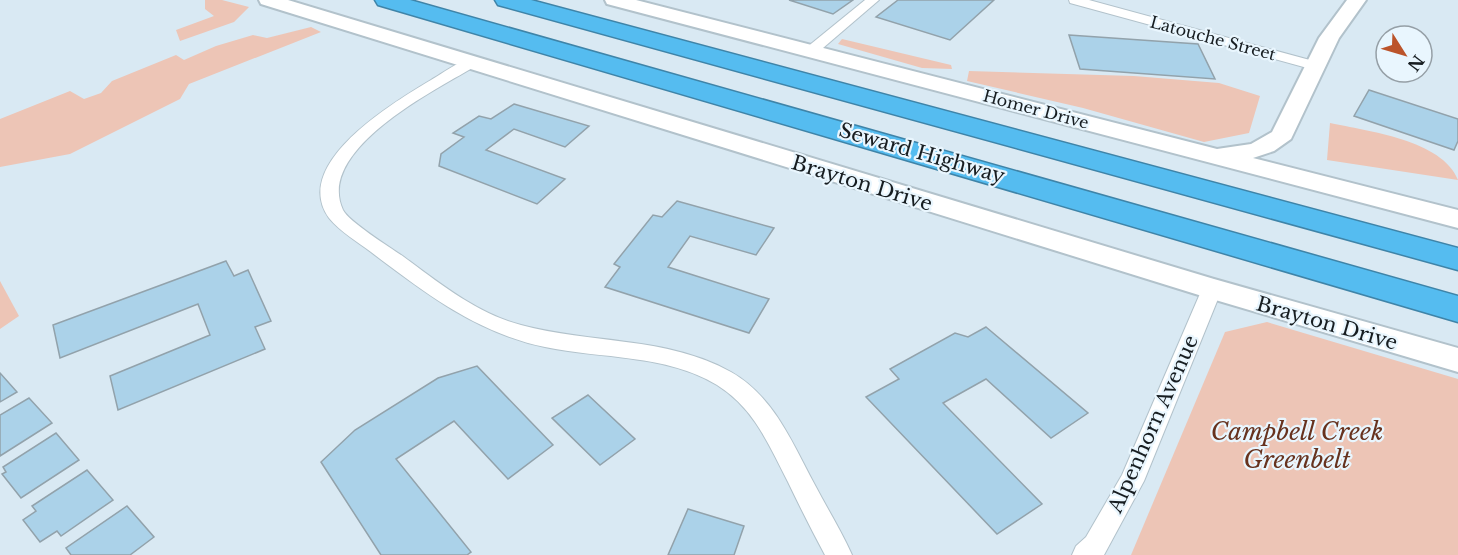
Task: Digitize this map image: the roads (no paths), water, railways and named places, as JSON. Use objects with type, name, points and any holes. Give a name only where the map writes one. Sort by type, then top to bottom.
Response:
[{"type":"highway","name":"Seward Highway","points":[[386,0],[1458,309]]},
{"type":"highway","name":"Seward Highway","points":[[513,2],[1458,259]]},
{"type":"main road","name":"Brayton Drive","points":[[268,0],[1212,289],[1458,360]]},
{"type":"main road","name":"Homer Drive","points":[[614,0],[1458,219]]},
{"type":"main road","points":[[1208,154],[1242,154],[1261,149],[1280,138],[1341,19],[1357,0]]},
{"type":"main road","points":[[1280,138],[1289,152],[1305,168],[1324,180],[1351,191]]},
{"type":"street","points":[[811,51],[873,0]]},
{"type":"street","name":"Latouche Street","points":[[1075,0],[1316,66]]},
{"type":"street","points":[[471,63],[419,94],[351,144],[338,160],[330,178],[329,195],[335,213],[351,228],[466,310],[515,332],[557,341],[666,357],[699,366],[727,379],[751,399],[774,432],[839,555]]},
{"type":"street","name":"Alpenhorn Avenue","points":[[1085,555],[1095,546],[1132,481],[1212,289]]},
{"type":"park label","name":"Campbell Creek Greenbelt","points":[[1297,446]]}]
